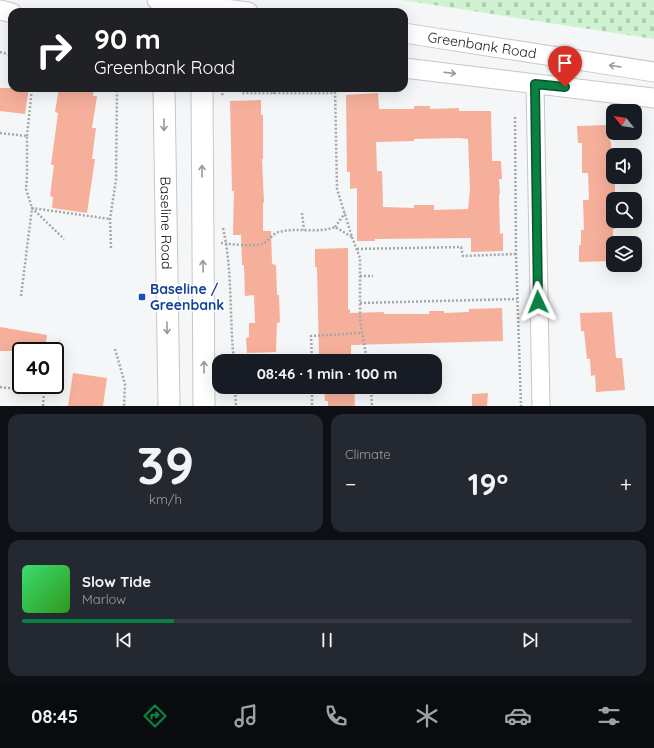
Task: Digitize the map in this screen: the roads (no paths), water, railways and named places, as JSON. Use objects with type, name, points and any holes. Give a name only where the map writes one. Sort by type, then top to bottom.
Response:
[{"type":"main road","points":[[161,3],[217,8]]},
{"type":"main road","name":"Greenbank Road","points":[[408,34],[654,72]]},
{"type":"main road","points":[[408,68],[654,98]]},
{"type":"main road","name":"Baseline Road","points":[[164,92],[169,406]]},
{"type":"main road","points":[[202,92],[204,406]]},
{"type":"street","points":[[535,84],[540,406]]},
{"type":"place","name":"Baseline / Greenbank","points":[[142,297]]}]
